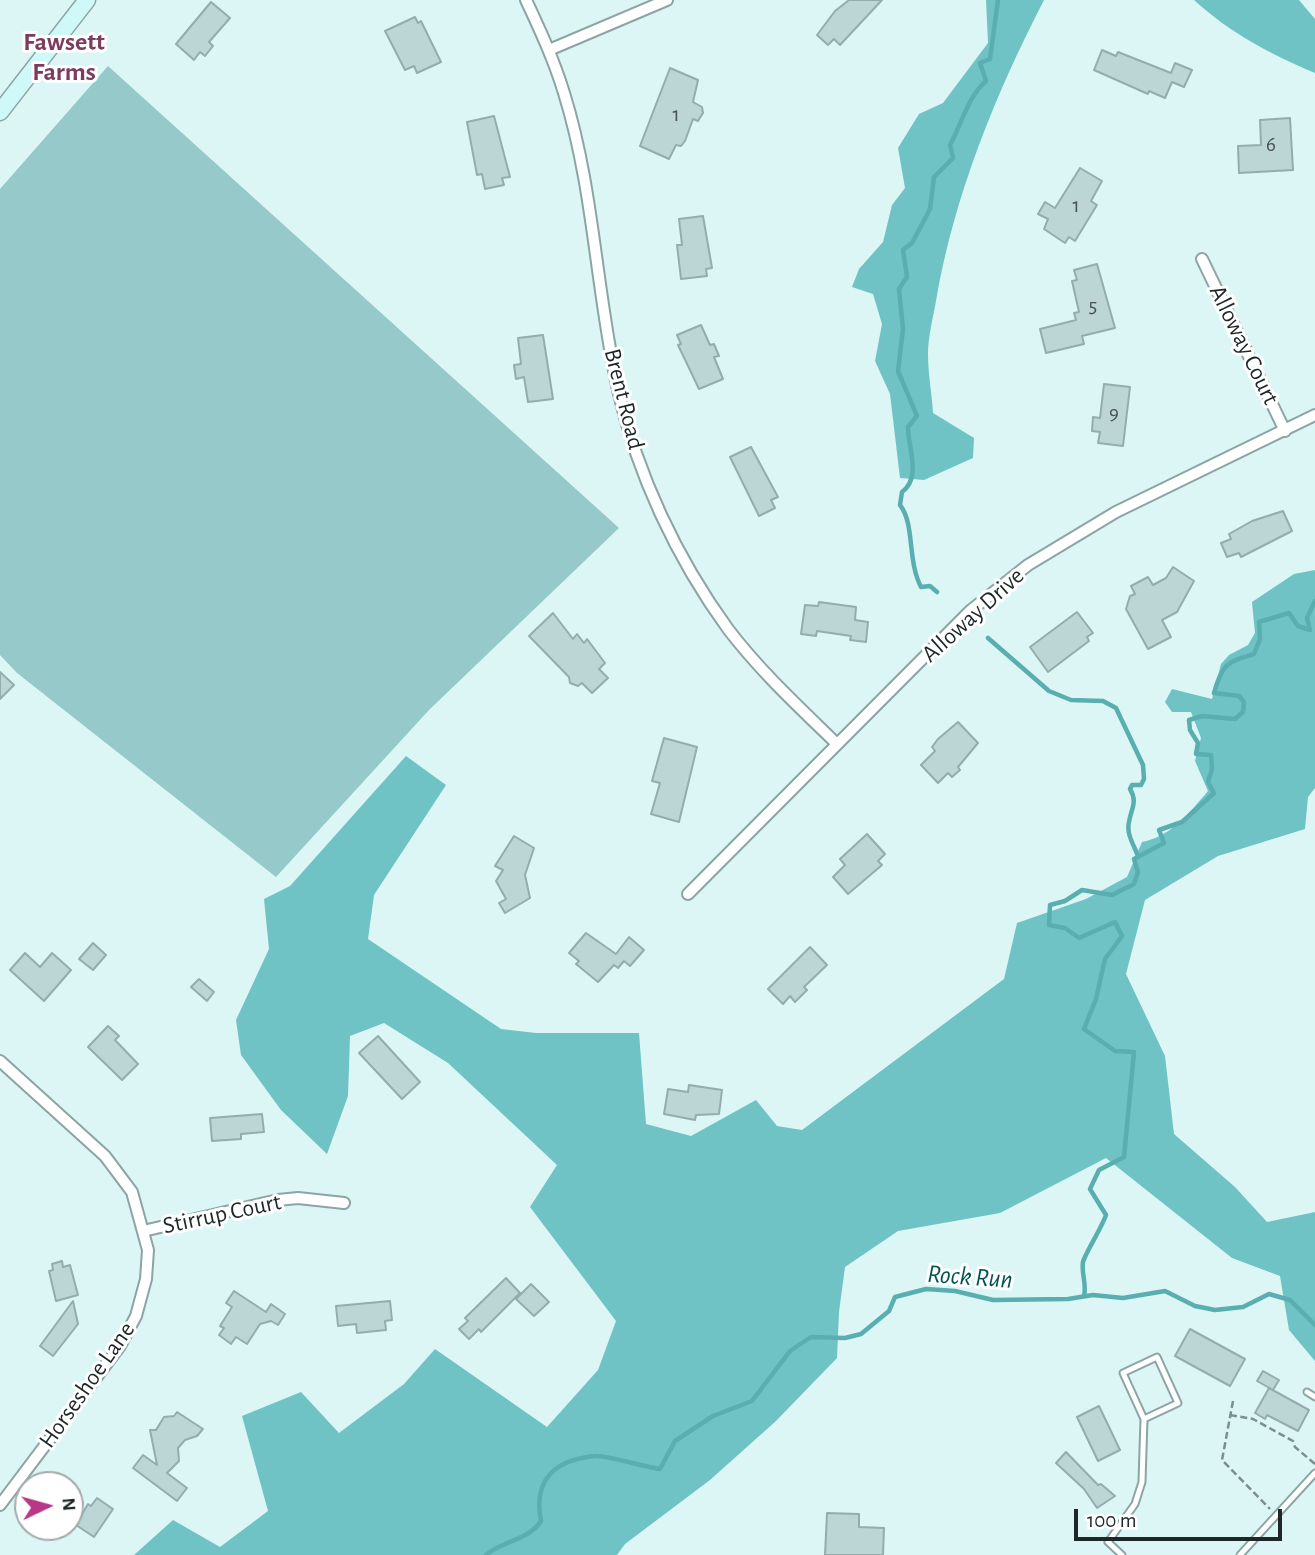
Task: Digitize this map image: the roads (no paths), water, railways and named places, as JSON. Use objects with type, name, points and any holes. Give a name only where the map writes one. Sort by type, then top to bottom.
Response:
[{"type":"street","points":[[0,112],[87,0]]},
{"type":"street","name":"Brent Road","points":[[526,0],[550,50],[565,94],[577,146],[618,390],[655,501],[684,559],[728,628],[776,685],[837,744]]},
{"type":"street","points":[[550,50],[667,0]]},
{"type":"street","name":"Alloway Court","points":[[1202,259],[1285,431]]},
{"type":"street","name":"Alloway Drive","points":[[688,894],[971,611],[1028,565],[1116,512],[1315,415]]},
{"type":"street","name":"Horseshoe Lane","points":[[0,1061],[106,1156],[132,1192],[148,1250],[146,1279],[136,1316],[120,1346],[0,1505]]},
{"type":"street","name":"Stirrup Court","points":[[143,1231],[278,1200],[298,1198],[344,1203]]},
{"type":"lane","points":[[1122,1555],[1108,1542],[1135,1504],[1142,1482],[1144,1419],[1123,1373],[1157,1357],[1178,1403],[1144,1419]]},
{"type":"lane","points":[[1307,1392],[1315,1397]]},
{"type":"lane","points":[[1240,1555],[1315,1473]]},
{"type":"waterway","points":[[937,592],[930,586],[921,587],[914,565],[908,522],[900,505],[902,492],[908,486],[913,471],[908,427],[917,416],[898,371],[903,329],[899,289],[907,277],[903,250],[912,243],[930,209],[934,177],[953,158],[950,145],[970,102],[986,81],[980,63],[990,59],[998,0]]},
{"type":"waterway","points":[[1084,1296],[1083,1262],[1106,1215],[1090,1189],[1099,1170],[1124,1157],[1134,1052],[1115,1051],[1084,1029],[1096,999],[1105,959],[1122,936],[1115,922],[1079,938],[1065,928],[1049,925],[1050,905],[1065,901],[1082,890],[1112,895],[1134,884],[1138,872],[1134,859],[1164,843],[1159,830],[1182,822],[1214,793],[1208,782],[1212,769],[1211,755],[1196,754],[1198,743],[1190,730],[1189,720],[1202,716],[1235,719],[1243,712],[1244,702],[1239,696],[1214,693],[1223,670],[1237,659],[1254,654],[1260,639],[1259,622],[1289,613],[1298,626],[1310,630],[1307,618],[1315,601]]},
{"type":"waterway","points":[[988,638],[1049,691],[1071,700],[1103,701],[1116,708],[1143,765],[1144,779],[1141,785],[1132,785],[1130,789],[1134,802],[1129,831],[1138,856]]},
{"type":"waterway","name":"Rock Run","points":[[486,1555],[530,1532],[541,1521],[539,1507],[543,1484],[557,1468],[580,1458],[595,1456],[660,1469],[675,1441],[713,1416],[752,1401],[790,1351],[811,1337],[845,1338],[861,1334],[889,1311],[895,1297],[926,1289],[955,1291],[993,1300],[1068,1299],[1093,1295],[1123,1298],[1165,1291],[1195,1306],[1215,1310],[1243,1307],[1269,1294],[1290,1300],[1315,1325]]},
{"type":"district","name":"Fawsett Farms","points":[[64,57]]}]
